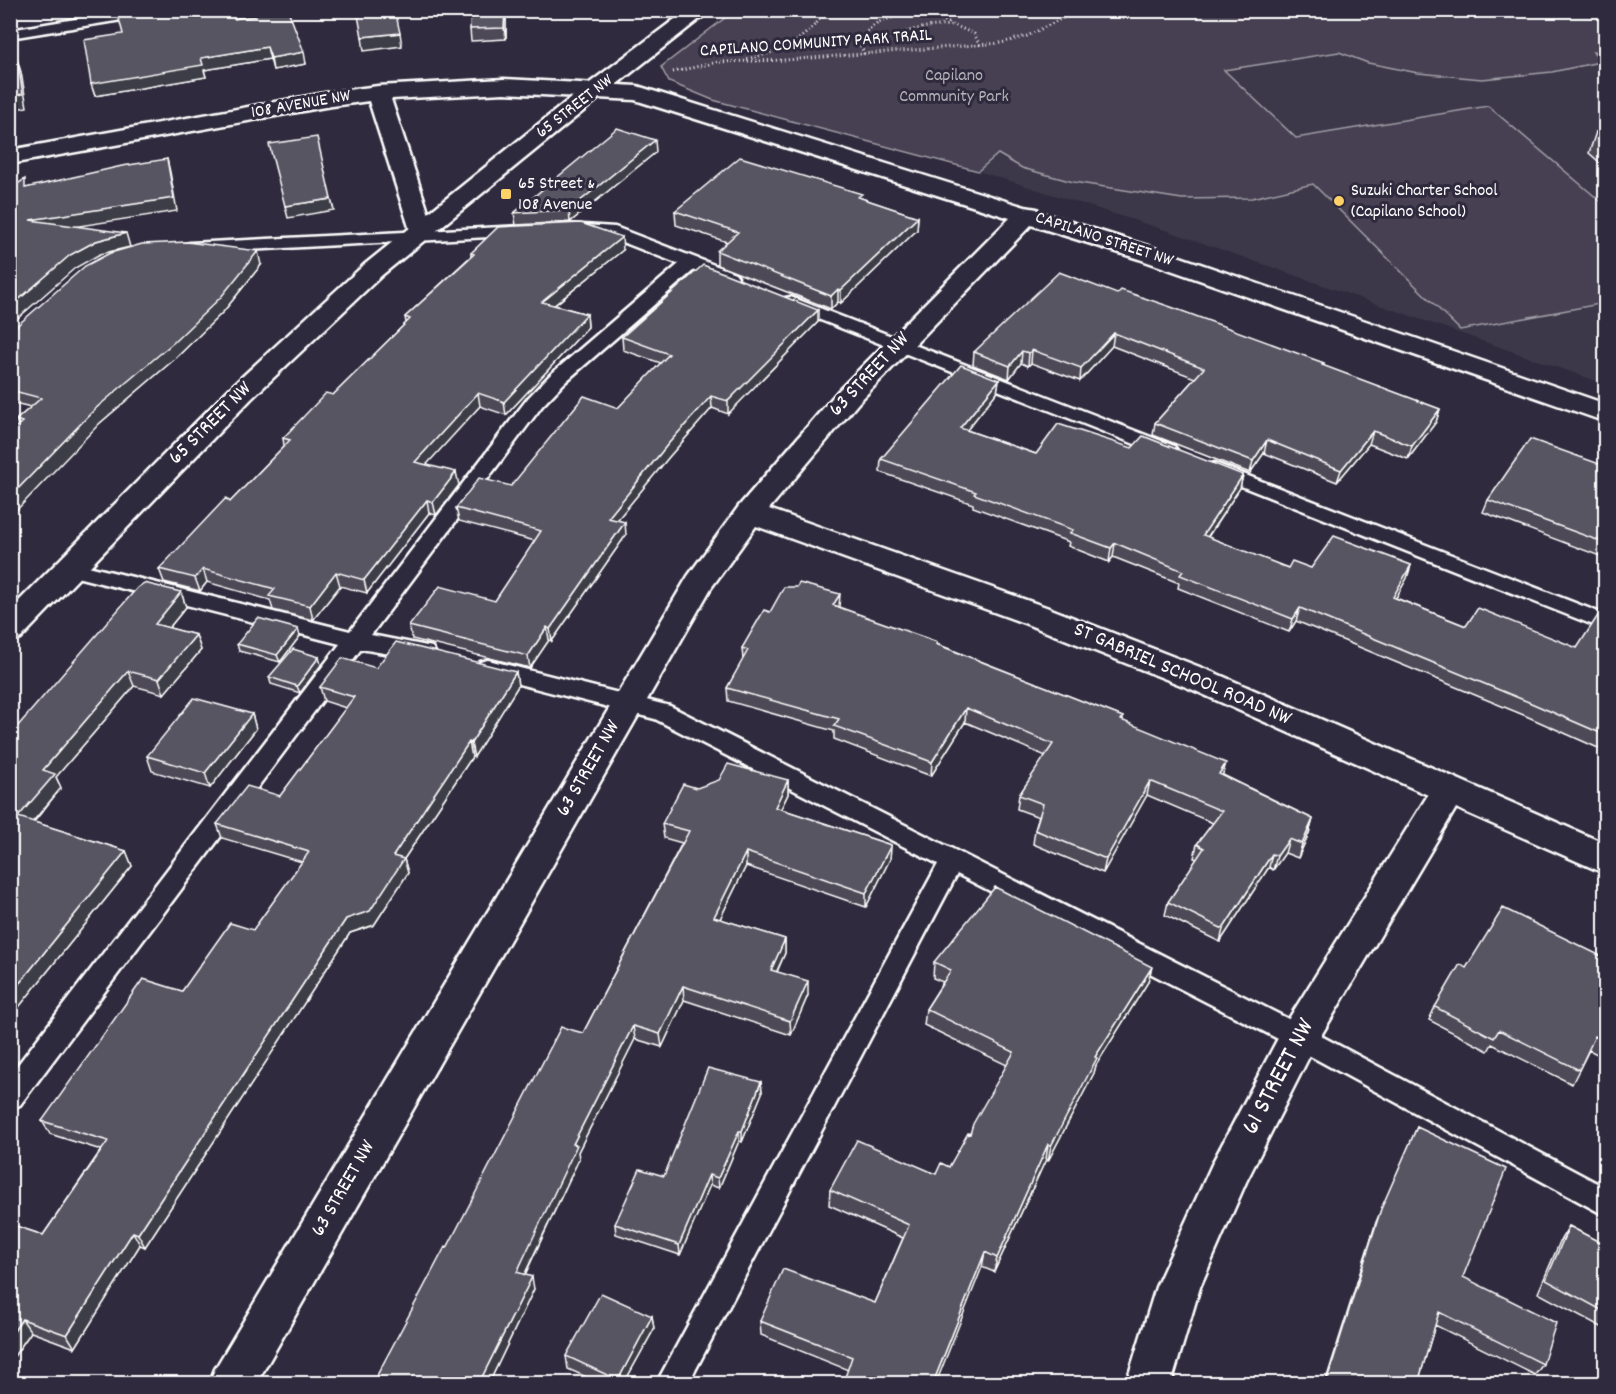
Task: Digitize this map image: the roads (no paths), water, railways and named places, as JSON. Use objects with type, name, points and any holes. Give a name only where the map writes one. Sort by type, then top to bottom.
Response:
[{"type":"street","name":"65 STREET NW","points":[[10,630],[241,393],[373,270],[595,90],[699,11]]},
{"type":"street","name":"108 AVENUE NW","points":[[10,157],[325,100],[378,93],[504,86],[595,90]]},
{"type":"street","name":"CAPILANO STREET NW","points":[[595,90],[655,97],[1028,214],[1605,414]]},
{"type":"street","points":[[378,93],[418,234]]},
{"type":"street","name":"63 STREET NW","points":[[231,1383],[699,583],[750,513],[813,437],[899,344],[1028,214]]},
{"type":"street","name":"ST GABRIEL SCHOOL ROAD NW","points":[[750,513],[1035,615],[1203,681],[1605,860]]},
{"type":"street","name":"61 STREET NW","points":[[1148,1383],[1178,1287],[1229,1173],[1299,1037],[1449,790]]},
{"type":"lane","points":[[10,34],[159,10]]},
{"type":"lane","points":[[169,249],[418,234],[595,228],[609,231],[746,284]]},
{"type":"lane","points":[[10,1097],[535,402],[691,262]]},
{"type":"lane","points":[[778,297],[1605,622]]},
{"type":"lane","points":[[68,568],[355,640],[396,645],[662,712],[1299,1037],[1605,1203]]},
{"type":"lane","points":[[671,1383],[952,860]]},
{"type":"place","name":"65 Street & 108 Avenue","points":[[506,194]]},
{"type":"place","name":"Suzuki Charter School (Capilano School)","points":[[1339,201]]},
{"type":"park label","name":"Capilano Community Park","points":[[954,86]]}]
